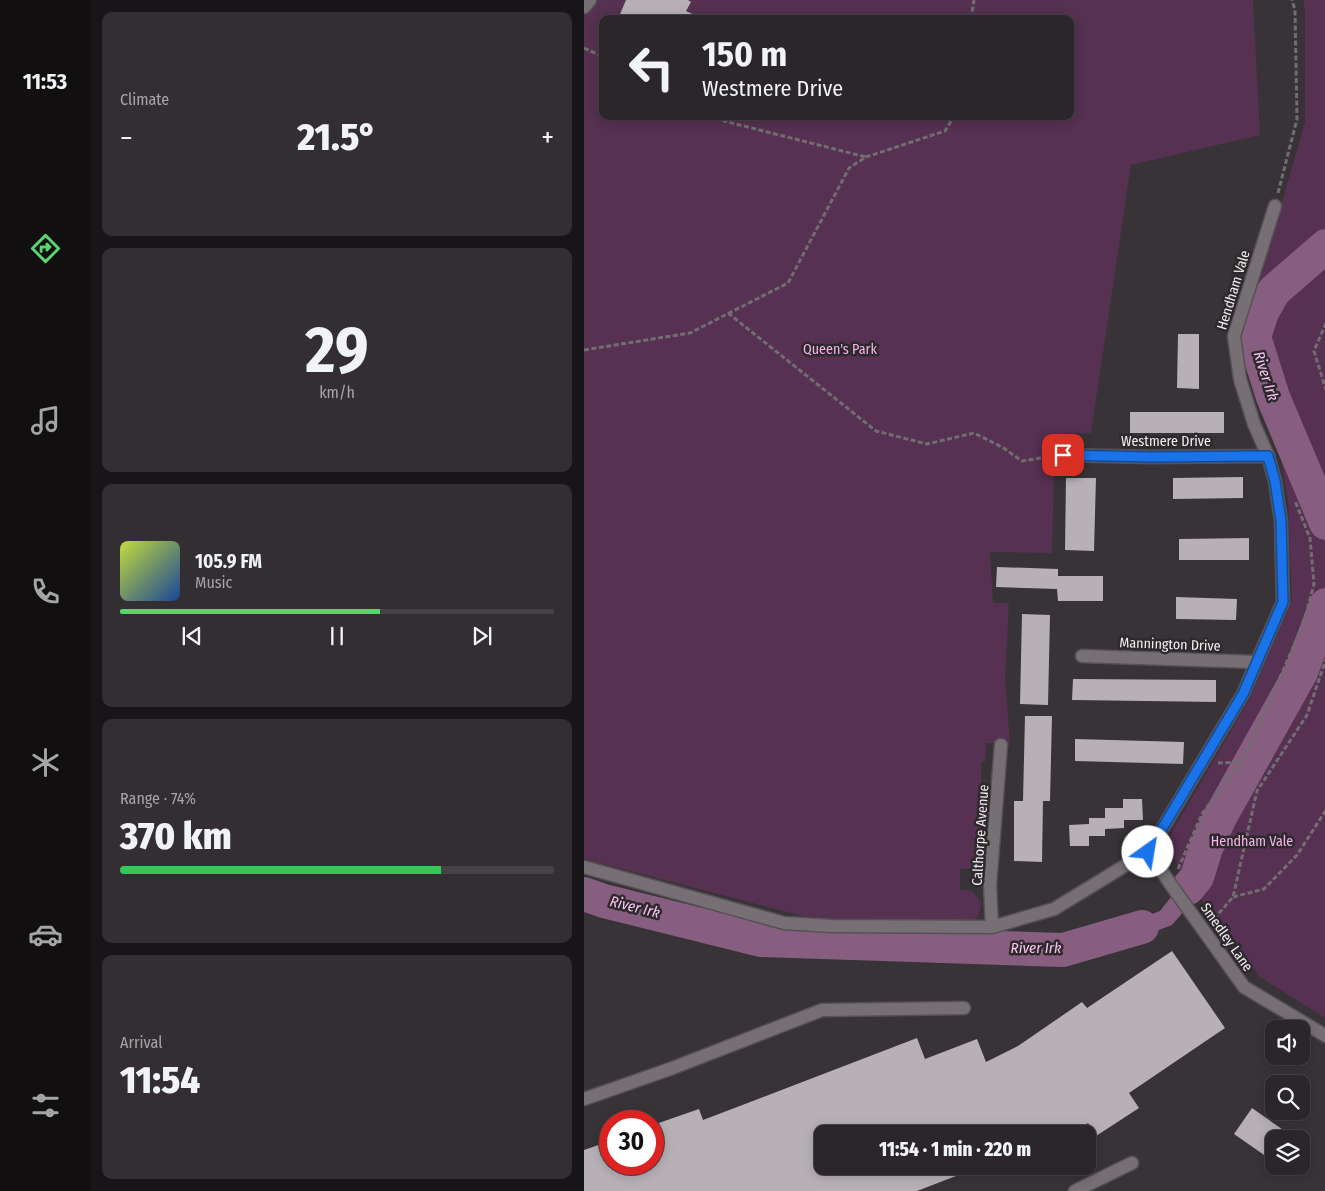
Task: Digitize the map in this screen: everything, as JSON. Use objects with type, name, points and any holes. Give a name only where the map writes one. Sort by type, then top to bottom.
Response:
[{"type":"street","points":[[584,7],[590,0]]},
{"type":"street","name":"Hendham Vale","points":[[1148,852],[1243,694],[1283,602],[1281,521],[1275,481],[1240,379],[1234,336],[1275,206]]},
{"type":"street","name":"Westmere Drive","points":[[1063,455],[1150,457],[1268,456]]},
{"type":"street","name":"Mannington Drive","points":[[1082,656],[1256,662]]},
{"type":"street","name":"Calthorpe Avenue","points":[[992,927],[990,885],[1001,745]]},
{"type":"street","points":[[584,867],[784,922],[840,926],[992,927],[1054,909],[1148,852]]},
{"type":"street","name":"Smedley Lane","points":[[1148,852],[1244,987],[1325,1036]]},
{"type":"street","points":[[584,1099],[670,1069],[822,1010],[964,1008]]},
{"type":"street","points":[[1075,1191],[1132,1163]]},
{"type":"path","points":[[972,15],[974,0]]},
{"type":"path","points":[[1275,206],[1296,119],[1295,10],[1292,0]]},
{"type":"path","points":[[584,48],[599,55]]},
{"type":"path","points":[[722,120],[866,157]]},
{"type":"path","points":[[584,350],[690,333],[788,283],[849,168],[866,157],[945,131],[952,120]]},
{"type":"path","points":[[728,313],[876,431],[927,444],[974,432],[1002,447],[1022,461],[1063,455]]},
{"type":"path","points":[[1325,323],[1314,351],[1325,390]]},
{"type":"path","points":[[1204,930],[1233,898],[1257,791],[1307,716],[1325,659]]},
{"type":"path","points":[[1233,898],[1264,889],[1297,855],[1325,810]]},
{"type":"green space","name":"Queen's Park","points":[[584,0],[1253,0],[1260,135],[1131,165],[1091,433],[1055,434],[1052,553],[990,552],[993,603],[1009,603],[1005,679],[1010,743],[986,743],[985,761],[981,762],[981,798],[985,801],[984,861],[977,868],[960,869],[960,890],[971,890],[981,902],[979,913],[973,921],[818,920],[584,859]]},
{"type":"green space","name":"Hendham Vale","points":[[1303,0],[1325,0],[1325,1018],[1260,977],[1183,875],[1166,842],[1249,700],[1292,601],[1288,500],[1254,300],[1305,122],[1305,10]]},
{"type":"shaded area","points":[[1199,842],[1214,852],[1208,878],[1204,888],[1172,925],[1101,952],[1097,935],[1160,911],[1193,869]]},
{"type":"building","points":[[626,0],[688,0],[691,2],[686,11],[694,15],[620,15]]},
{"type":"building","points":[[1178,334],[1199,334],[1199,389],[1177,388]]},
{"type":"building","points":[[1130,412],[1224,412],[1224,433],[1130,433]]},
{"type":"building","points":[[1243,477],[1243,498],[1173,499],[1173,478]]},
{"type":"building","points":[[1066,478],[1096,478],[1094,551],[1065,550]]},
{"type":"building","points":[[1249,538],[1249,560],[1179,560],[1179,539]]},
{"type":"building","points":[[997,567],[1058,569],[1058,576],[1103,576],[1103,601],[1058,601],[1057,589],[996,587]]},
{"type":"building","points":[[1176,597],[1237,599],[1236,620],[1176,619]]},
{"type":"building","points":[[1022,614],[1050,615],[1048,705],[1020,704]]},
{"type":"building","points":[[1073,679],[1216,680],[1216,702],[1072,700]]},
{"type":"building","points":[[1025,716],[1052,716],[1050,801],[1043,801],[1042,862],[1014,861],[1014,801],[1023,801]]},
{"type":"building","points":[[1075,739],[1184,742],[1183,764],[1075,761]]},
{"type":"building","points":[[1123,799],[1142,799],[1143,820],[1124,820],[1124,828],[1105,829],[1105,836],[1089,836],[1089,846],[1070,846],[1069,825],[1089,824],[1089,818],[1105,818],[1105,808],[1123,808]]},
{"type":"building","points":[[1172,951],[1225,1028],[1129,1093],[1139,1108],[1096,1136],[1096,1125],[1089,1125],[1088,1123],[1085,1125],[814,1125],[814,1175],[959,1175],[917,1191],[584,1191],[584,1150],[599,1145],[599,1175],[664,1175],[664,1121],[699,1109],[703,1120],[917,1038],[925,1059],[977,1039],[986,1062],[1018,1046],[1082,1002],[1087,1008]]},
{"type":"building","points":[[1252,1108],[1265,1117],[1265,1120],[1269,1120],[1283,1130],[1265,1130],[1265,1156],[1234,1134]]},
{"type":"waterway","name":"River Irk","points":[[1326,246],[1274,291],[1262,312],[1254,337],[1273,397],[1326,523]]},
{"type":"waterway","name":"River Irk","points":[[1188,888],[1197,877],[1206,848],[1219,819],[1301,672],[1326,605]]},
{"type":"waterway","name":"River Irk","points":[[584,894],[604,901],[761,940],[1063,950],[1142,927]]},
{"type":"route","points":[[1063,455],[1150,457],[1268,456],[1275,481],[1281,521],[1283,602],[1243,694],[1203,764],[1148,852]]}]
